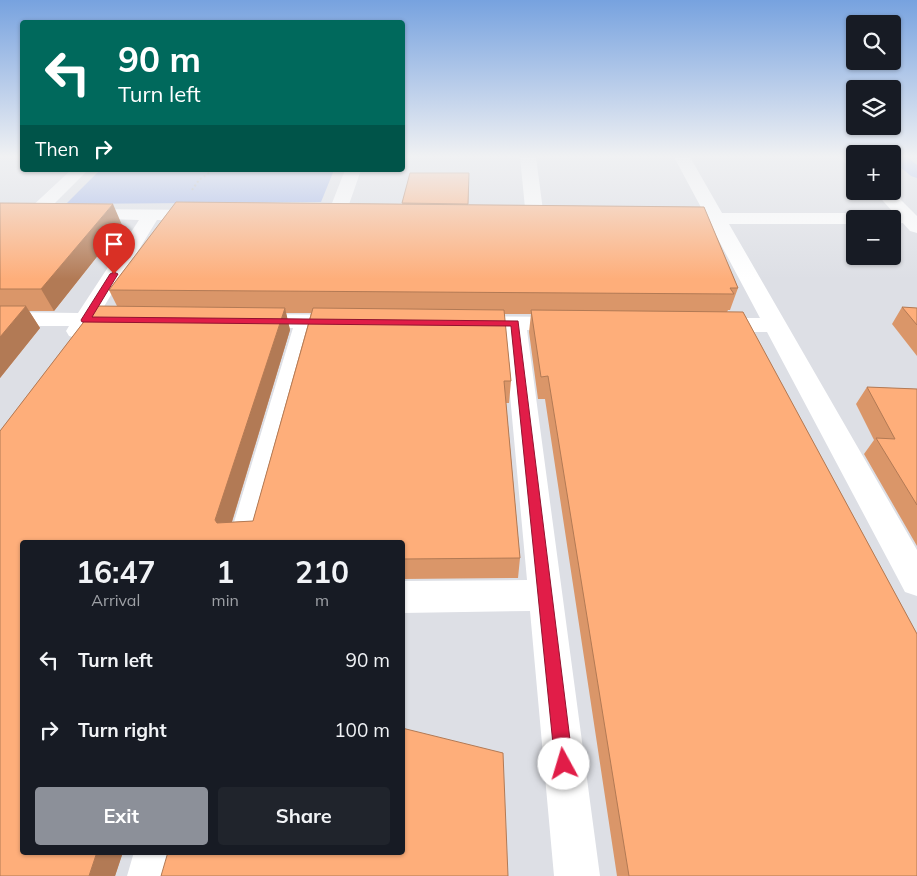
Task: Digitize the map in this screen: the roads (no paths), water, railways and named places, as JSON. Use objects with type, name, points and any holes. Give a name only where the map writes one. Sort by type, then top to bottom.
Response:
[{"type":"street","points":[[45,198],[26,213],[222,216]]},
{"type":"street","points":[[336,216],[343,198]]},
{"type":"street","points":[[533,198],[535,218]]},
{"type":"street","points":[[704,198],[917,581]]},
{"type":"street","points":[[891,200],[913,223]]},
{"type":"street","points":[[63,351],[86,320],[152,214]]},
{"type":"street","points":[[317,216],[356,216]]},
{"type":"street","points":[[515,218],[554,218]]},
{"type":"street","points":[[650,219],[913,223]]},
{"type":"street","points":[[0,319],[143,320]]},
{"type":"street","points":[[229,321],[366,322]]},
{"type":"street","points":[[245,540],[306,322]]},
{"type":"street","points":[[445,323],[585,324]]},
{"type":"street","points":[[515,323],[576,876]]},
{"type":"street","points":[[695,324],[775,325]]},
{"type":"street","points":[[405,597],[545,595]]},
{"type":"street","points":[[150,876],[156,855]]}]
